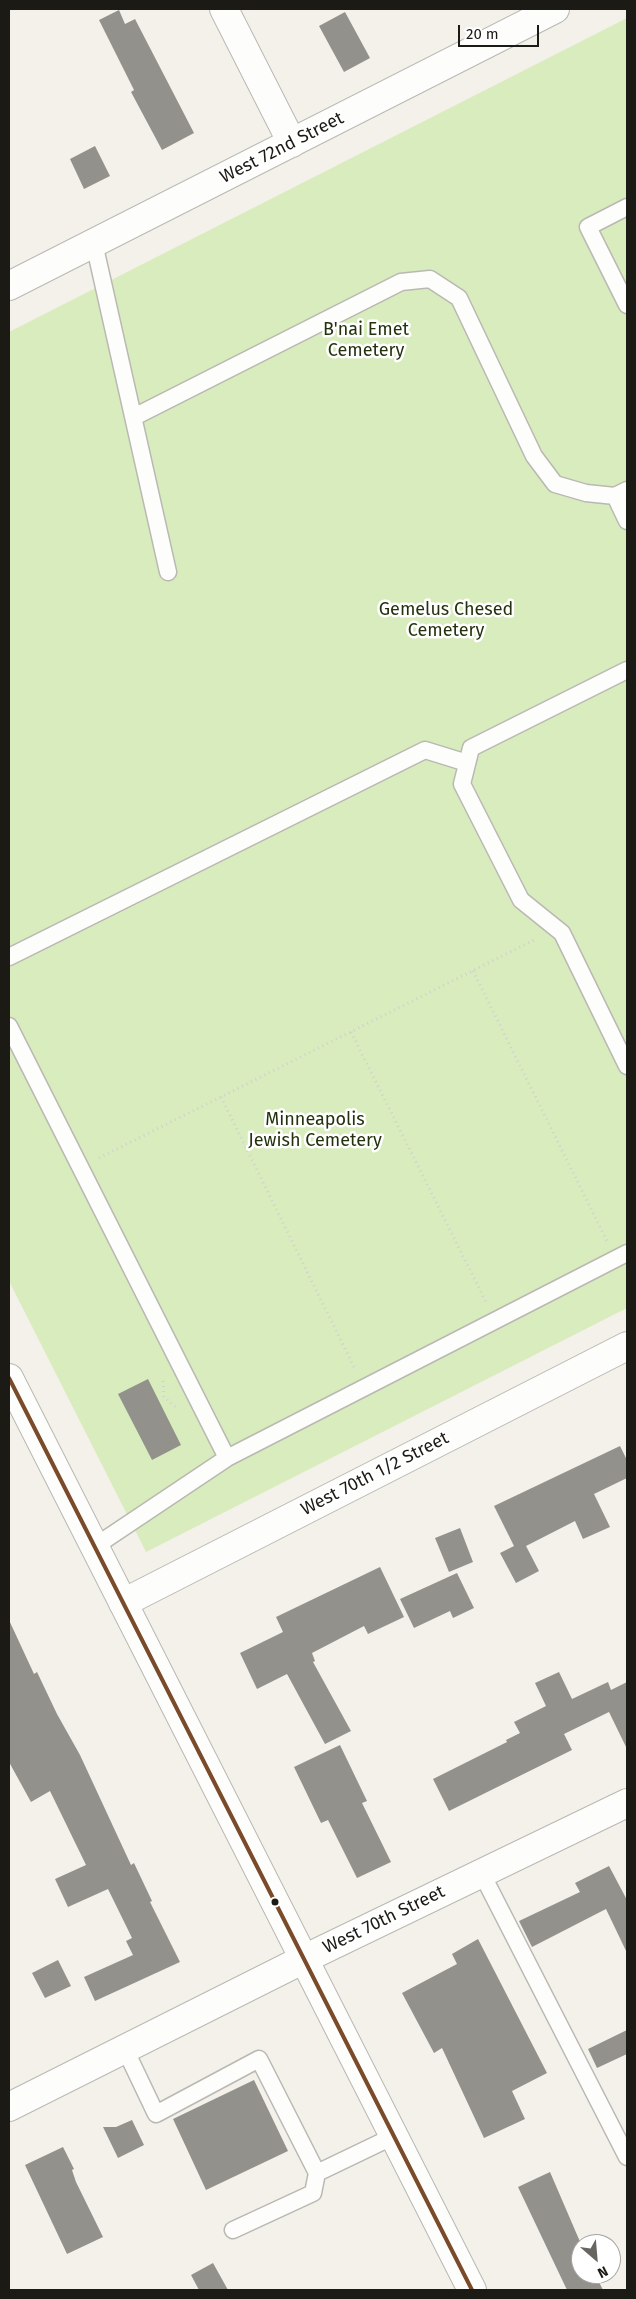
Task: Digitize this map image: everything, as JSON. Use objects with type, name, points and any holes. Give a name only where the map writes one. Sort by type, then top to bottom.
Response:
[{"type":"street","points":[[224,9],[292,143]]},
{"type":"street","name":"West 72nd Street","points":[[9,286],[555,9]]},
{"type":"street","name":"West 70th 1/2 Street","points":[[123,1603],[627,1346]]},
{"type":"street","points":[[9,1378],[472,2290]]},
{"type":"street","name":"West 70th Street","points":[[9,2107],[304,1958],[627,1803]]},
{"type":"lane","points":[[627,207],[588,227],[627,305]]},
{"type":"lane","points":[[94,243],[168,572]]},
{"type":"lane","points":[[134,417],[401,282],[430,279],[459,298],[534,456],[555,484],[586,493],[621,493],[627,521]]},
{"type":"lane","points":[[627,670],[471,748],[462,784],[521,900],[562,933],[627,1066]]},
{"type":"lane","points":[[9,958],[425,750],[467,763]]},
{"type":"lane","points":[[9,1026],[227,1458]]},
{"type":"lane","points":[[94,1547],[227,1458],[621,1256]]},
{"type":"lane","points":[[482,1874],[627,2157]]},
{"type":"lane","points":[[125,2049],[156,2114],[258,2059],[317,2174],[313,2193],[233,2230]]},
{"type":"lane","points":[[317,2174],[394,2136]]},
{"type":"path","points":[[80,1168],[556,929]]},
{"type":"path","points":[[473,971],[621,1256]]},
{"type":"path","points":[[351,1032],[496,1320]]},
{"type":"path","points":[[221,1097],[364,1387]]},
{"type":"green space","points":[[627,18],[627,1308],[146,1552],[9,1281],[9,332]]},
{"type":"building","points":[[119,10],[125,24],[135,19],[194,133],[162,150],[131,92],[134,90],[99,20]]},
{"type":"building","points":[[345,12],[370,58],[344,72],[319,26]]},
{"type":"building","points":[[95,146],[110,176],[84,189],[70,159]]},
{"type":"building","points":[[148,1379],[181,1445],[152,1460],[118,1394]]},
{"type":"building","points":[[620,1446],[627,1460],[627,1478],[594,1494],[610,1527],[583,1539],[575,1521],[526,1546],[539,1571],[516,1583],[500,1553],[514,1546],[494,1506]]},
{"type":"building","points":[[460,1528],[473,1562],[449,1572],[435,1538]]},
{"type":"building","points":[[380,1567],[404,1617],[368,1634],[364,1626],[312,1653],[315,1661],[313,1662],[351,1731],[325,1744],[287,1674],[257,1689],[240,1653],[283,1632],[276,1617]]},
{"type":"building","points":[[457,1573],[474,1608],[453,1618],[450,1611],[414,1628],[400,1599]]},
{"type":"building","points":[[9,1620],[34,1674],[37,1672],[57,1714],[80,1755],[131,1865],[134,1863],[152,1901],[150,1902],[180,1962],[95,2001],[84,1977],[133,1955],[126,1941],[132,1938],[108,1889],[68,1907],[55,1879],[86,1865],[50,1791],[31,1802],[9,1762]]},
{"type":"building","points":[[559,1672],[572,1699],[608,1682],[611,1690],[627,1682],[627,1749],[609,1712],[564,1734],[572,1750],[449,1811],[433,1779],[507,1742],[506,1740],[520,1733],[514,1722],[546,1706],[535,1683]]},
{"type":"building","points":[[340,1745],[367,1801],[362,1803],[391,1862],[357,1878],[328,1820],[321,1823],[294,1767]]},
{"type":"building","points":[[609,1866],[627,1900],[627,1953],[606,1909],[532,1947],[519,1921],[580,1892],[575,1883]]},
{"type":"building","points":[[478,1939],[547,2073],[512,2091],[525,2119],[484,2138],[442,2048],[434,2053],[402,1993],[457,1964],[452,1954]]},
{"type":"building","points":[[58,1960],[71,1986],[45,1998],[32,1973]]},
{"type":"building","points":[[627,2030],[627,2054],[597,2068],[588,2049]]},
{"type":"building","points":[[254,2080],[288,2151],[206,2190],[173,2119]]},
{"type":"building","points":[[132,2120],[144,2145],[118,2158],[103,2127],[116,2127]]},
{"type":"building","points":[[63,2147],[74,2169],[72,2170],[76,2182],[103,2237],[67,2254],[25,2165]]},
{"type":"building","points":[[550,2172],[577,2234],[571,2234],[571,2284],[600,2284],[603,2290],[567,2290],[518,2187]]},
{"type":"building","points":[[213,2263],[228,2290],[199,2290],[191,2275]]},
{"type":"transit line","points":[[9,1378],[472,2290]]},
{"type":"park label","name":"B'nai Emet Cemetery","points":[[366,340]]},
{"type":"park label","name":"Gemelus Chesed Cemetery","points":[[446,620]]},
{"type":"park label","name":"Minneapolis Jewish Cemetery","points":[[315,1130]]}]
